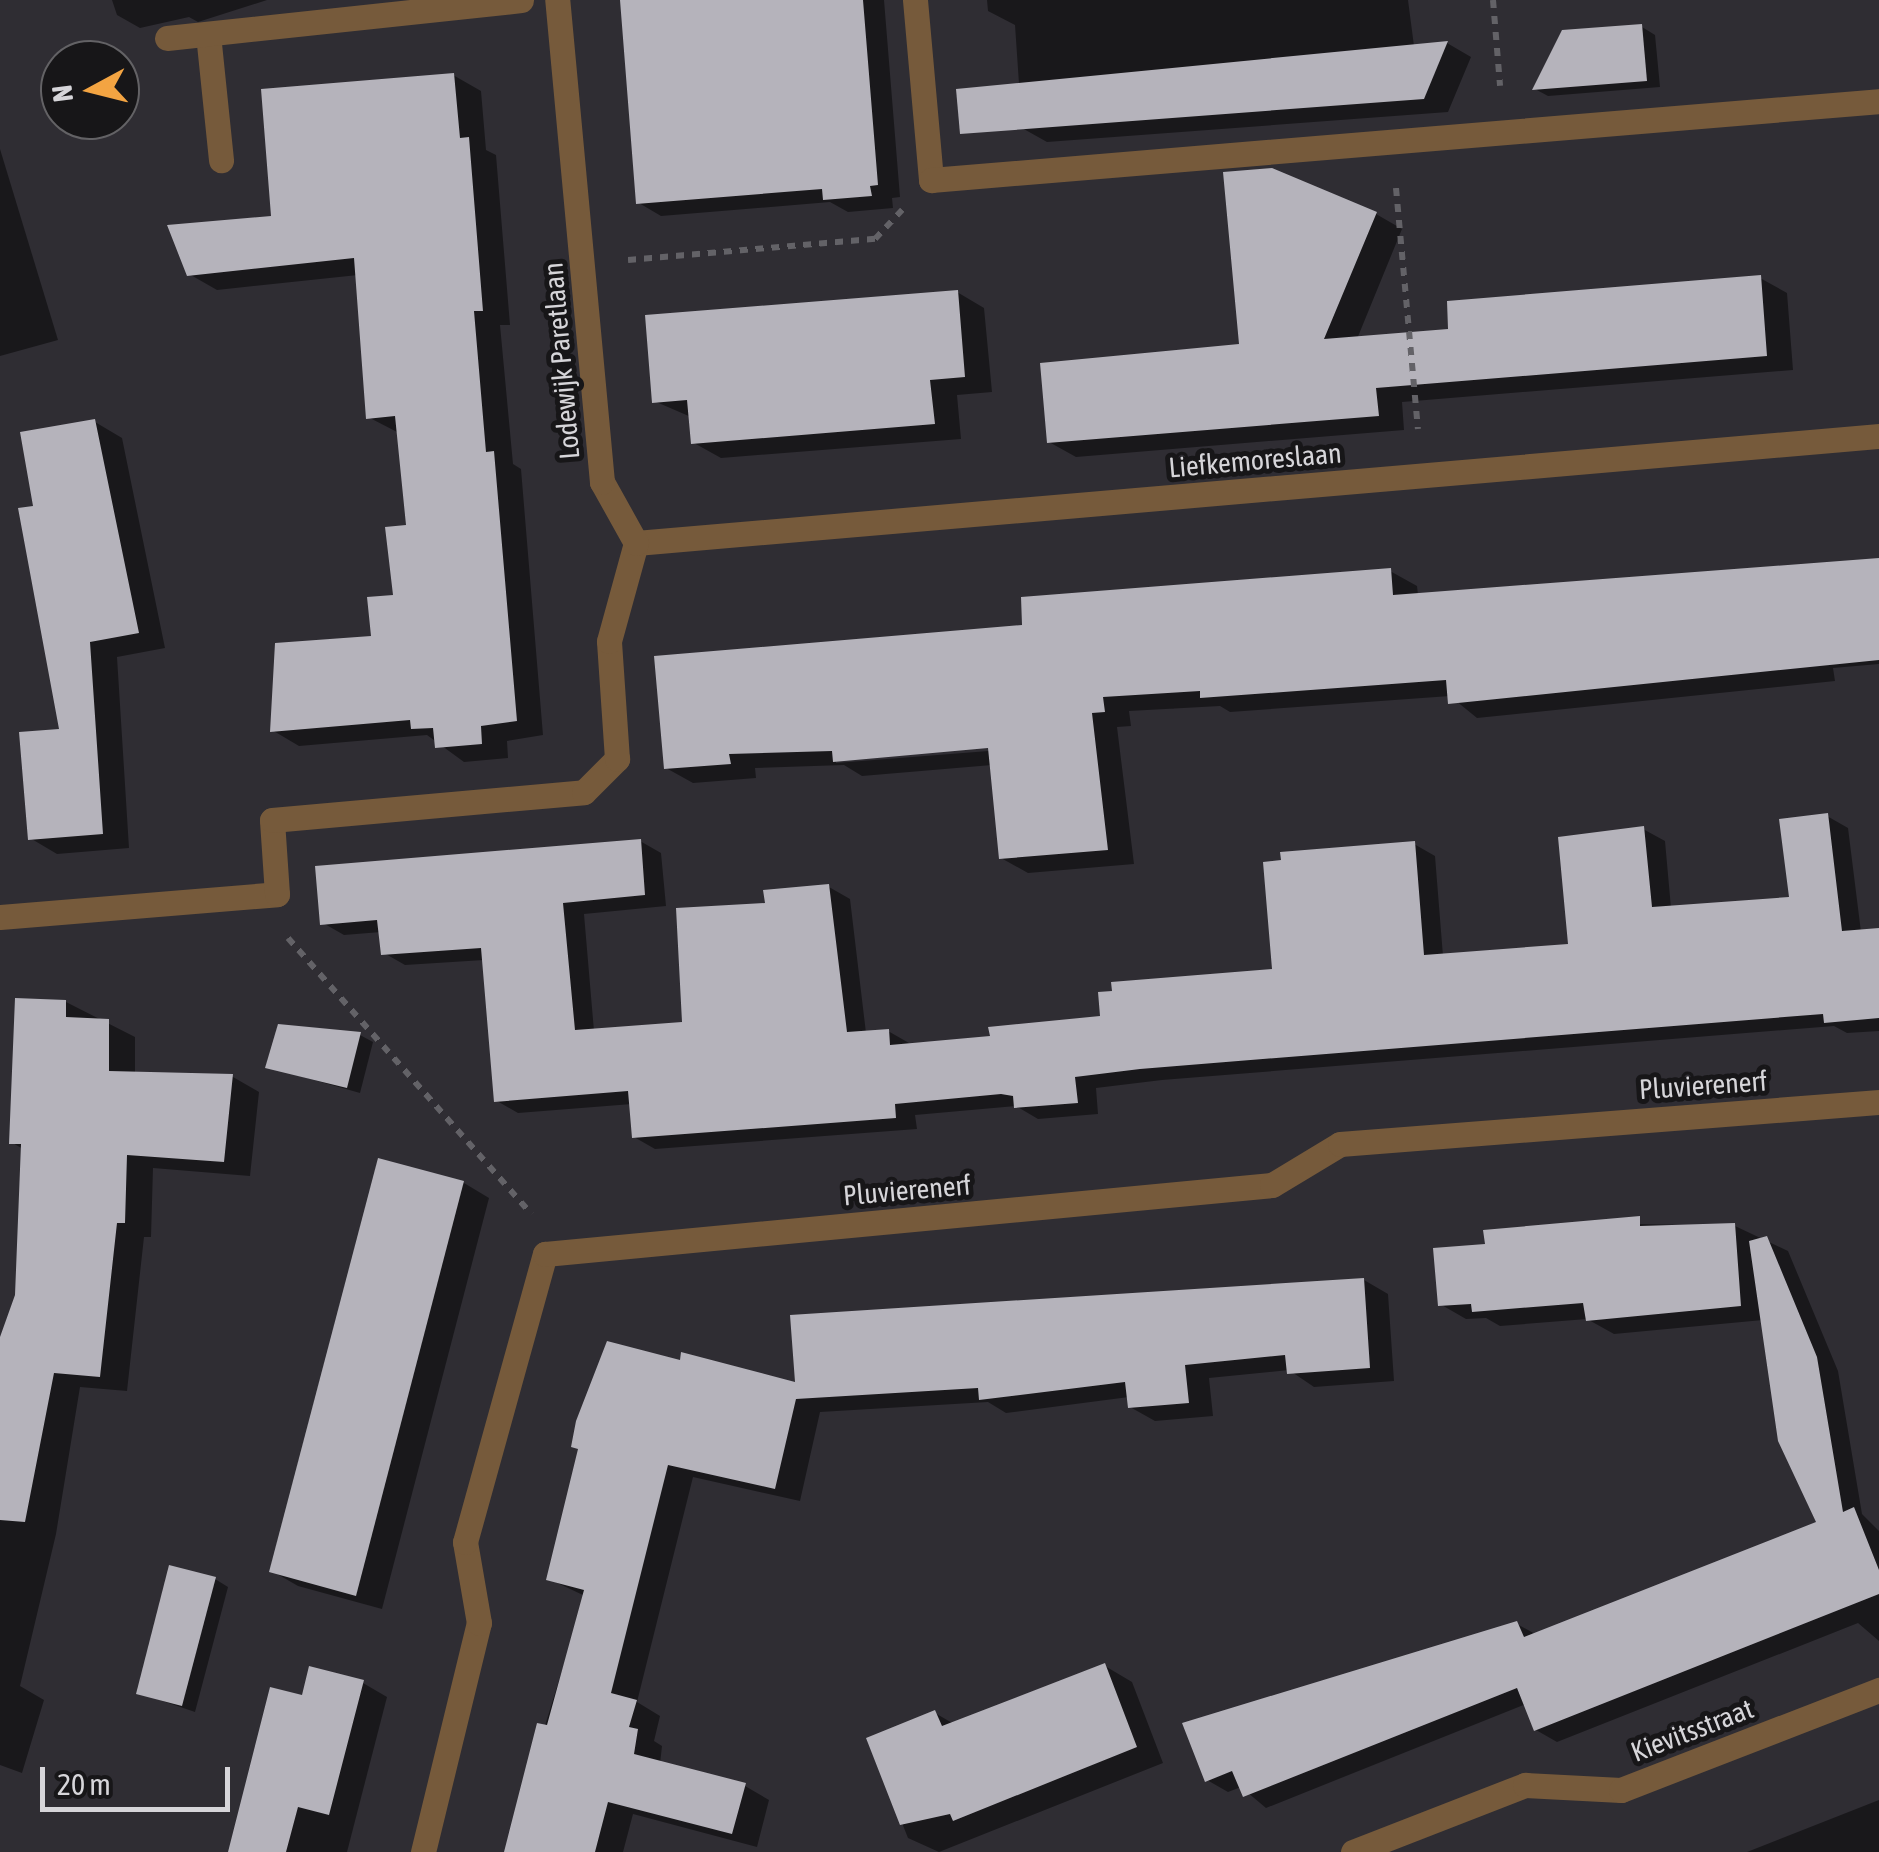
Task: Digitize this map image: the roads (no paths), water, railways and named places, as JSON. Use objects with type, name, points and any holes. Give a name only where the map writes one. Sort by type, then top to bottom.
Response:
[{"type":"street","points":[[166,38],[521,0]]},
{"type":"street","name":"Lodewijk Paretlaan","points":[[557,0],[602,482],[636,543]]},
{"type":"street","points":[[915,0],[931,180],[1879,101]]},
{"type":"street","points":[[208,34],[221,160]]},
{"type":"street","name":"Liefkemoreslaan","points":[[636,543],[1879,436]]},
{"type":"street","points":[[0,916],[277,894],[272,820],[584,792],[617,759],[609,641],[636,543]]},
{"type":"street","name":"Pluvierenerf","points":[[423,1852],[480,1624],[465,1542],[545,1254],[1272,1185],[1340,1144],[1879,1102]]},
{"type":"street","name":"Kievitsstraat","points":[[1354,1852],[1526,1785],[1621,1790],[1879,1690]]}]
